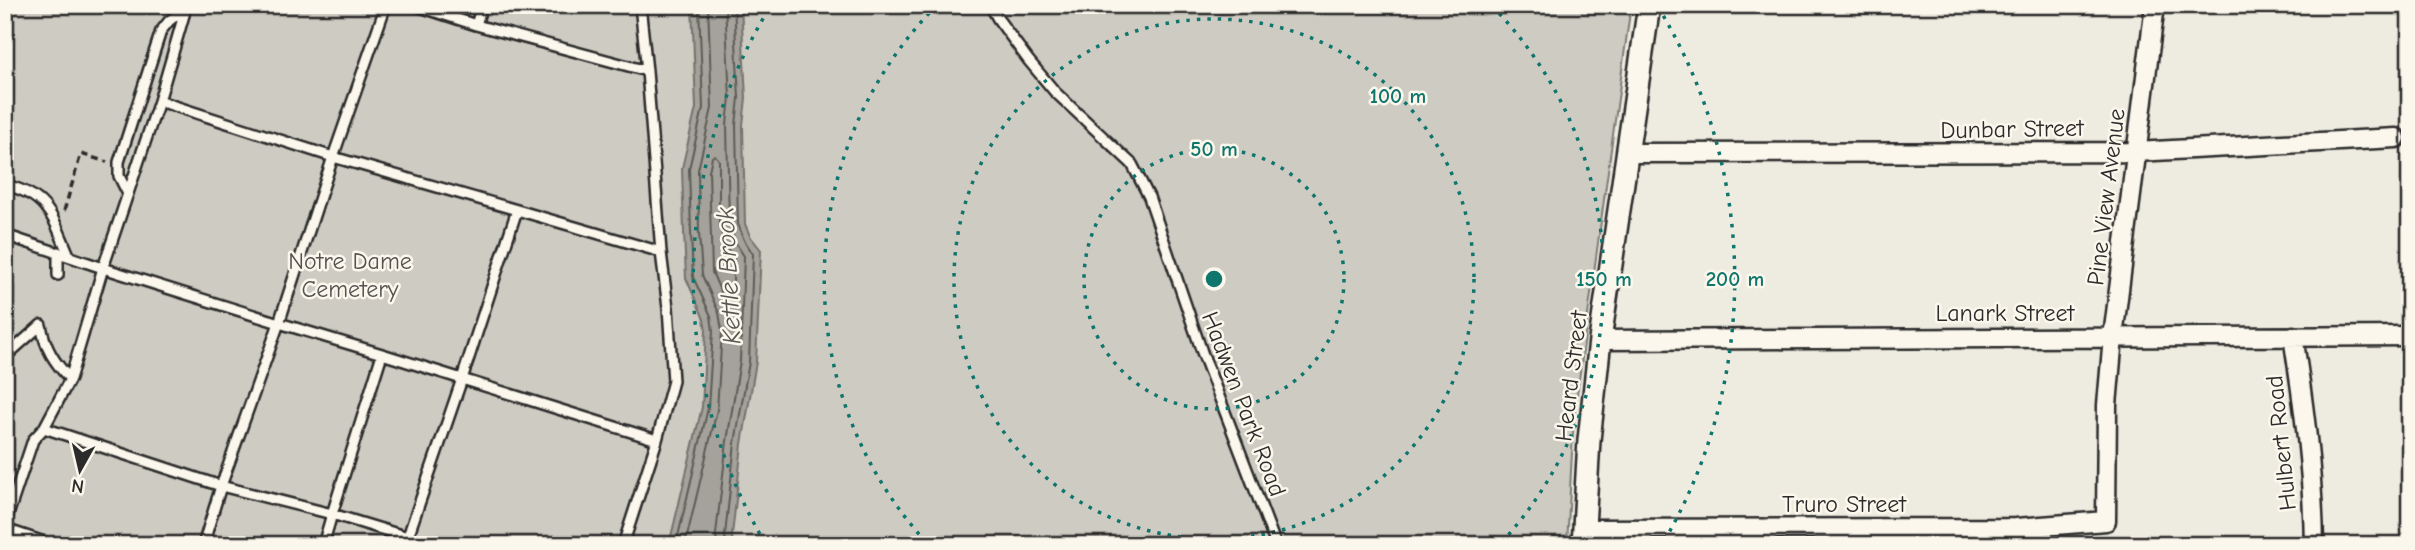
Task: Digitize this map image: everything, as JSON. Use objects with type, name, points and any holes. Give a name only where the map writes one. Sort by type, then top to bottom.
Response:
[{"type":"street","name":"Heard Street","points":[[1583,537],[1589,440],[1600,340],[1649,5]]},
{"type":"street","name":"Pine View Avenue","points":[[2106,521],[2107,405],[2113,337],[2155,5]]},
{"type":"street","name":"Dunbar Street","points":[[1627,153],[2136,152],[2396,138]]},
{"type":"street","name":"Hulbert Road","points":[[2293,336],[2314,489],[2314,545]]},
{"type":"street","name":"Lanark Street","points":[[1600,340],[2410,336]]},
{"type":"street","name":"Truro Street","points":[[1583,537],[2016,528],[2106,521]]},
{"type":"lane","points":[[203,545],[386,5]]},
{"type":"lane","points":[[414,5],[476,25],[647,71]]},
{"type":"lane","points":[[476,25],[482,5]]},
{"type":"lane","points":[[623,545],[673,381],[640,5]]},
{"type":"lane","name":"Hadwen Park Road","points":[[990,5],[1055,92],[1112,144],[1132,164],[1138,175],[1149,197],[1202,352],[1276,545]]},
{"type":"lane","points":[[53,545],[5,527],[33,440],[44,428],[70,379],[187,6]]},
{"type":"lane","points":[[128,194],[119,176],[118,162],[161,32],[169,21],[187,6]]},
{"type":"lane","points":[[159,101],[333,157],[661,251]]},
{"type":"lane","points":[[5,185],[32,195],[46,205],[69,255]]},
{"type":"lane","points":[[407,541],[517,210]]},
{"type":"lane","points":[[5,235],[657,440]]},
{"type":"lane","points":[[58,251],[58,275]]},
{"type":"lane","points":[[5,357],[41,325],[44,344],[55,363],[70,379]]},
{"type":"lane","points":[[323,545],[382,354]]},
{"type":"lane","points":[[44,428],[221,486],[332,514],[407,541],[434,545]]},
{"type":"path","points":[[58,230],[81,154],[107,162]]},
{"type":"green space","name":"Notre Dame Cemetery","points":[[5,5],[1631,5],[1574,416],[1567,545],[5,545]]},
{"type":"water","name":"Kettle Brook","points":[[692,5],[741,5],[746,98],[743,125],[745,224],[761,250],[756,362],[742,444],[733,545],[669,545],[702,407],[706,330],[686,278],[684,233],[682,168],[696,108]]}]
